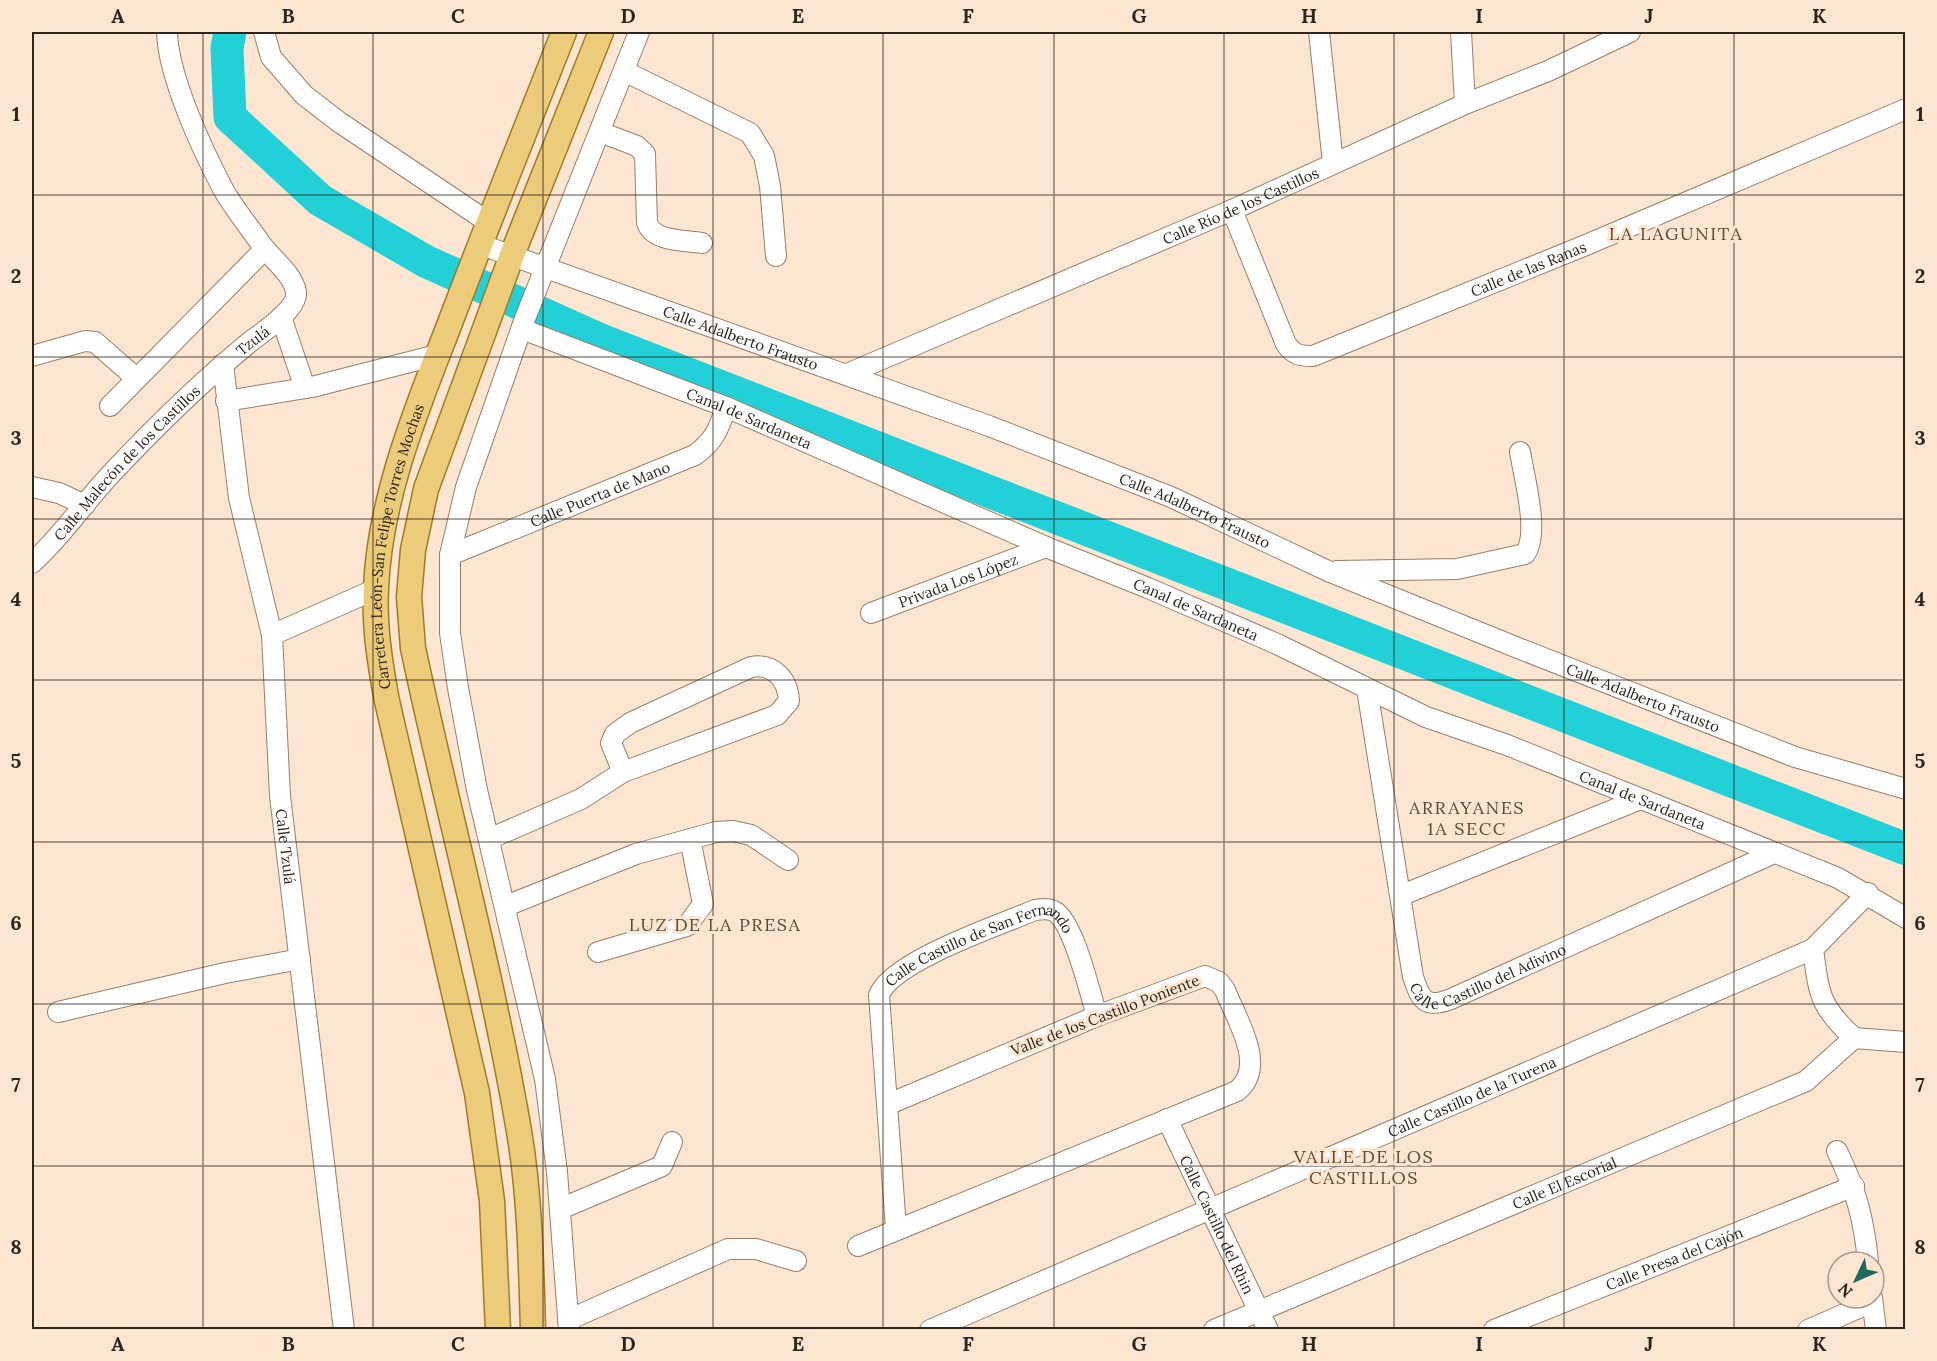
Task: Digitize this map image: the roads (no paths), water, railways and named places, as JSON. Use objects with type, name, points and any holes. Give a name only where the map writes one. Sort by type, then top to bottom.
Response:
[{"type":"main road","name":"Carretera León-San Felipe Torres Mochas","points":[[498,1329],[487,1152],[461,1018],[387,701],[380,660],[376,589],[380,544],[391,492],[406,442],[459,298],[564,32]]},
{"type":"main road","points":[[533,1329],[530,1236],[519,1133],[494,1006],[413,648],[409,597],[413,550],[426,489],[509,262],[601,32]]},
{"type":"main road","points":[[487,1152],[496,1171],[504,1203],[513,1329]]},
{"type":"street","points":[[167,32],[174,68],[197,132],[224,190],[264,250],[290,279],[296,293],[293,303],[282,317],[305,388]]},
{"type":"street","name":"Calle Adalberto Frausto","points":[[264,32],[271,57],[304,95],[509,262],[544,276],[847,374],[1171,497],[1328,571],[1795,757],[1857,777],[1905,789]]},
{"type":"street","points":[[639,32],[523,325],[466,487],[450,555],[450,633],[458,688],[489,840],[545,1079],[560,1209],[569,1325],[728,1249],[756,1249],[796,1261]]},
{"type":"street","points":[[1319,32],[1333,163]]},
{"type":"street","points":[[1461,32],[1465,105]]},
{"type":"street","name":"Calle Río de los Castillos","points":[[847,374],[1232,210],[1333,163],[1548,71],[1630,32]]},
{"type":"street","points":[[624,72],[750,133],[764,156],[776,256]]},
{"type":"street","name":"Calle de las Ranas","points":[[1232,210],[1286,344],[1292,352],[1300,356],[1313,356],[1586,245],[1905,109]]},
{"type":"street","points":[[600,132],[637,146],[645,154],[647,223],[650,230],[657,236],[702,243]]},
{"type":"street","points":[[110,406],[264,250]]},
{"type":"street","name":"Tzulá","points":[[223,364],[282,317]]},
{"type":"street","name":"Canal de Sardaneta","points":[[523,325],[726,406],[1046,547],[1148,588],[1277,644],[1426,717],[1507,745],[1772,854],[1806,865],[1868,893],[1905,918]]},
{"type":"street","points":[[32,356],[85,341],[95,342],[136,378]]},
{"type":"street","points":[[226,401],[305,388],[437,356]]},
{"type":"street","name":"Calle Tzulá","points":[[223,364],[239,498],[272,635],[280,796],[344,1329]]},
{"type":"street","name":"Calle Malecón de los Castillos","points":[[32,563],[56,542],[85,505],[146,438],[223,364]]},
{"type":"street","name":"Calle Puerta de Mano","points":[[450,555],[695,455],[709,444],[718,431],[726,406]]},
{"type":"street","points":[[1328,571],[1457,569],[1525,554],[1531,545],[1532,531],[1520,452]]},
{"type":"street","points":[[32,487],[59,493],[85,505]]},
{"type":"street","name":"Privada Los López","points":[[871,613],[1046,547]]},
{"type":"street","points":[[272,635],[376,589]]},
{"type":"street","points":[[489,840],[581,799],[623,772],[777,715],[789,701],[789,690],[777,672],[767,667],[751,667],[630,723],[615,734],[611,743],[623,772]]},
{"type":"street","name":"Calle Castillo del Adivino","points":[[1367,689],[1402,895],[1413,977],[1420,996],[1428,1003],[1437,1004],[1772,854]]},
{"type":"street","points":[[1402,895],[1638,800]]},
{"type":"street","points":[[506,906],[636,854],[690,839],[733,831],[750,835],[788,860]]},
{"type":"street","points":[[598,952],[687,926],[697,916],[703,904],[690,839]]},
{"type":"street","points":[[1868,893],[1813,949],[1819,991],[1832,1018],[1854,1038],[1905,1042]]},
{"type":"street","name":"Calle Castillo de San Fernando","points":[[889,1104],[879,995],[887,981],[916,961],[1035,910],[1054,911],[1067,926],[1097,1016]]},
{"type":"street","name":"Calle Castillo de la Turena","points":[[930,1329],[1813,949]]},
{"type":"street","points":[[58,1012],[225,973],[300,959]]},
{"type":"street","name":"Valle de los Castillo Poniente","points":[[858,1245],[1237,1091],[1248,1079],[1251,1070],[1249,1051],[1225,990],[1213,979],[1198,977],[1097,1016],[889,1104]]},
{"type":"street","name":"Calle El Escorial","points":[[1214,1329],[1806,1081],[1854,1038]]},
{"type":"street","points":[[889,1104],[896,1228]]},
{"type":"street","name":"Calle Castillo del Rhin","points":[[1167,1119],[1268,1329]]},
{"type":"street","points":[[560,1209],[662,1166],[672,1142]]},
{"type":"street","points":[[1837,1151],[1854,1186],[1864,1221],[1867,1250]]},
{"type":"street","name":"Calle Presa del Cajón","points":[[1494,1329],[1854,1186]]},
{"type":"street","points":[[1808,1329],[1850,1310]]},
{"type":"street","points":[[1873,1310],[1876,1329]]},
{"type":"waterway","points":[[230,32],[227,48],[230,117],[320,200],[427,262],[601,340],[1906,849]]},
{"type":"district","name":"LA LAGUNITA","points":[[1676,233]]},
{"type":"district","name":"ARRAYANES 1A SECC","points":[[1467,817]]},
{"type":"district","name":"LUZ DE LA PRESA","points":[[715,924]]},
{"type":"district","name":"VALLE DE LOS CASTILLOS","points":[[1364,1166]]}]
